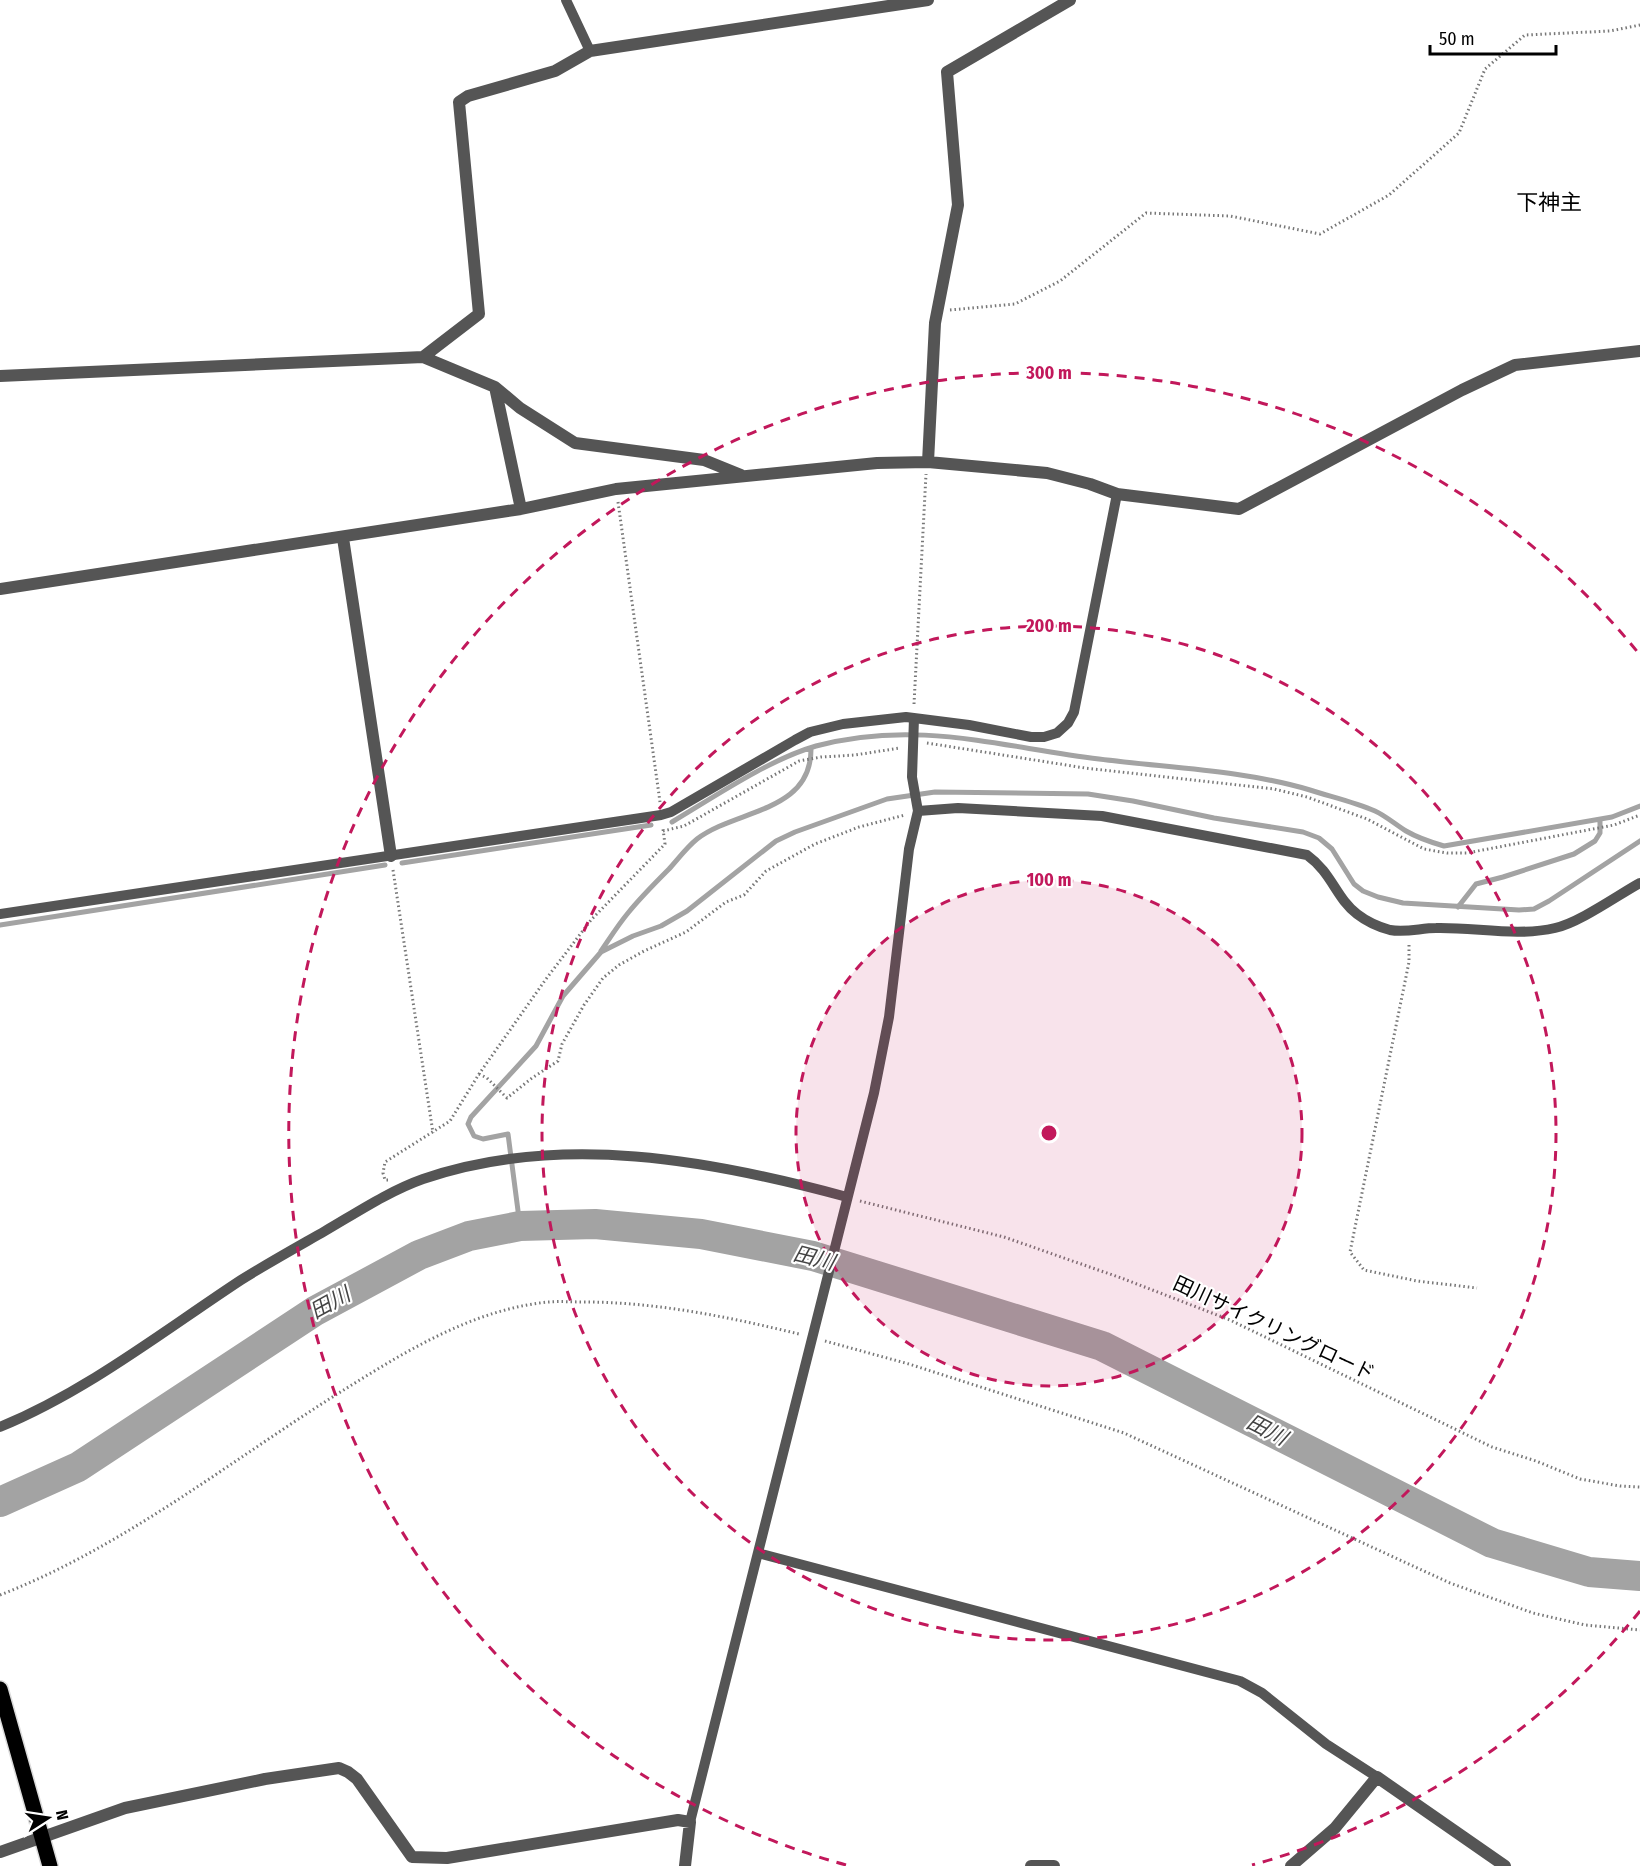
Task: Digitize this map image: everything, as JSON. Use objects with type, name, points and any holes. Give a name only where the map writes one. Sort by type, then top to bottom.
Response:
[{"type":"main road","points":[[0,1689],[50,1866]]},
{"type":"street","points":[[423,357],[478,314],[459,102],[468,96],[555,71],[590,51],[928,0]]},
{"type":"street","points":[[928,462],[937,311],[958,205],[946,72],[1070,0]]},
{"type":"street","points":[[0,589],[521,510],[616,489],[877,463],[928,462],[1047,472],[1117,494],[1239,509],[1461,390],[1515,365],[1640,351]]},
{"type":"street","points":[[0,376],[423,357],[495,387],[520,408],[575,443],[704,460],[742,476]]},
{"type":"street","points":[[495,387],[521,510]]},
{"type":"street","points":[[343,538],[391,856]]},
{"type":"street","points":[[0,1852],[125,1808],[265,1779],[339,1768],[357,1779],[412,1857],[448,1862],[678,1820],[690,1822],[686,1866]]},
{"type":"street","points":[[1291,1866],[1335,1828],[1377,1777],[1505,1866]]},
{"type":"street","points":[[1031,1866],[1041,1864],[1054,1866]]},
{"type":"lane","points":[[566,0],[590,51]]},
{"type":"lane","points":[[913,733],[969,725],[1031,737],[1044,737],[1057,733],[1068,723],[1074,712],[1117,494]]},
{"type":"lane","points":[[0,914],[662,815],[672,812],[810,732],[843,724],[906,717],[913,733],[912,777],[918,811],[909,849],[889,1017],[849,1200],[812,1334],[690,1822]]},
{"type":"lane","points":[[918,811],[958,808],[1102,816],[1307,855],[1318,863],[1330,877],[1345,902],[1358,915],[1391,930],[1409,931],[1435,928],[1519,932],[1555,928],[1569,923],[1640,882]]},
{"type":"lane","points":[[0,1427],[35,1412],[93,1379],[243,1279],[348,1218],[422,1179],[488,1163],[532,1157],[571,1154],[616,1155],[730,1170],[800,1184],[849,1200]]},
{"type":"lane","points":[[759,1553],[1240,1681],[1251,1685],[1326,1744],[1377,1777]]},
{"type":"path","points":[[937,311],[1015,304],[1060,281],[1146,213],[1230,216],[1320,234],[1389,195],[1460,133],[1485,69],[1525,35],[1610,31],[1640,25]]},
{"type":"path","points":[[928,462],[913,733],[923,743],[1084,768],[1274,789],[1307,797],[1357,815],[1424,849],[1447,853],[1467,853],[1614,825],[1640,815]]},
{"type":"path","points":[[393,1179],[384,1180],[385,1162],[450,1121],[479,1074],[591,920],[665,844],[616,489]]},
{"type":"path","points":[[663,831],[684,826],[803,761],[819,757],[855,755],[913,733]]},
{"type":"path","points":[[479,1074],[489,1080],[507,1098],[558,1061],[562,1044],[572,1024],[603,978],[619,965],[686,932],[726,902],[744,894],[765,871],[815,844],[859,827],[918,811]]},
{"type":"path","points":[[391,856],[433,1133]]},
{"type":"path","points":[[1409,931],[1409,962],[1350,1252],[1364,1270],[1417,1281],[1477,1288]]},
{"type":"path","name":"田川サイクリングロード","points":[[849,1200],[1004,1237],[1125,1279],[1230,1320],[1492,1447],[1536,1461],[1580,1479],[1640,1487]]},
{"type":"path","points":[[0,1595],[46,1575],[108,1541],[206,1482],[293,1422],[433,1337],[482,1318],[524,1306],[549,1302],[629,1303],[686,1310],[812,1334],[1124,1433],[1450,1583],[1533,1613],[1585,1625],[1640,1630]]},
{"type":"waterway","points":[[672,822],[742,780],[798,752],[853,738],[889,735],[924,735],[993,742],[1063,754],[1206,770],[1285,783],[1360,805],[1379,813],[1415,836],[1444,846],[1612,817],[1640,806]]},
{"type":"waterway","points":[[601,951],[633,907],[697,839],[713,829],[769,807],[786,797],[799,785],[808,769],[811,748]]},
{"type":"waterway","points":[[520,1226],[508,1134],[483,1139],[474,1136],[468,1124],[471,1117],[536,1046],[563,996],[601,952],[633,936],[661,926],[687,911],[776,841],[887,799],[935,792],[1088,794],[1133,801],[1214,818],[1303,832],[1319,838],[1332,849],[1354,884],[1363,891],[1378,897],[1403,903],[1519,910],[1534,909],[1549,901],[1640,841]]},
{"type":"waterway","points":[[1458,907],[1476,884],[1574,854],[1595,841],[1600,833],[1600,820]]},
{"type":"waterway","points":[[402,863],[651,825]]},
{"type":"waterway","points":[[0,925],[385,865]]},
{"type":"waterway","name":"田川","points":[[0,1502],[78,1467],[315,1311],[419,1255],[469,1236],[520,1226],[595,1224],[701,1234],[813,1256],[1102,1346],[1492,1543],[1589,1572],[1640,1576]]},
{"type":"district","name":"下神主","points":[[1549,202]]}]
